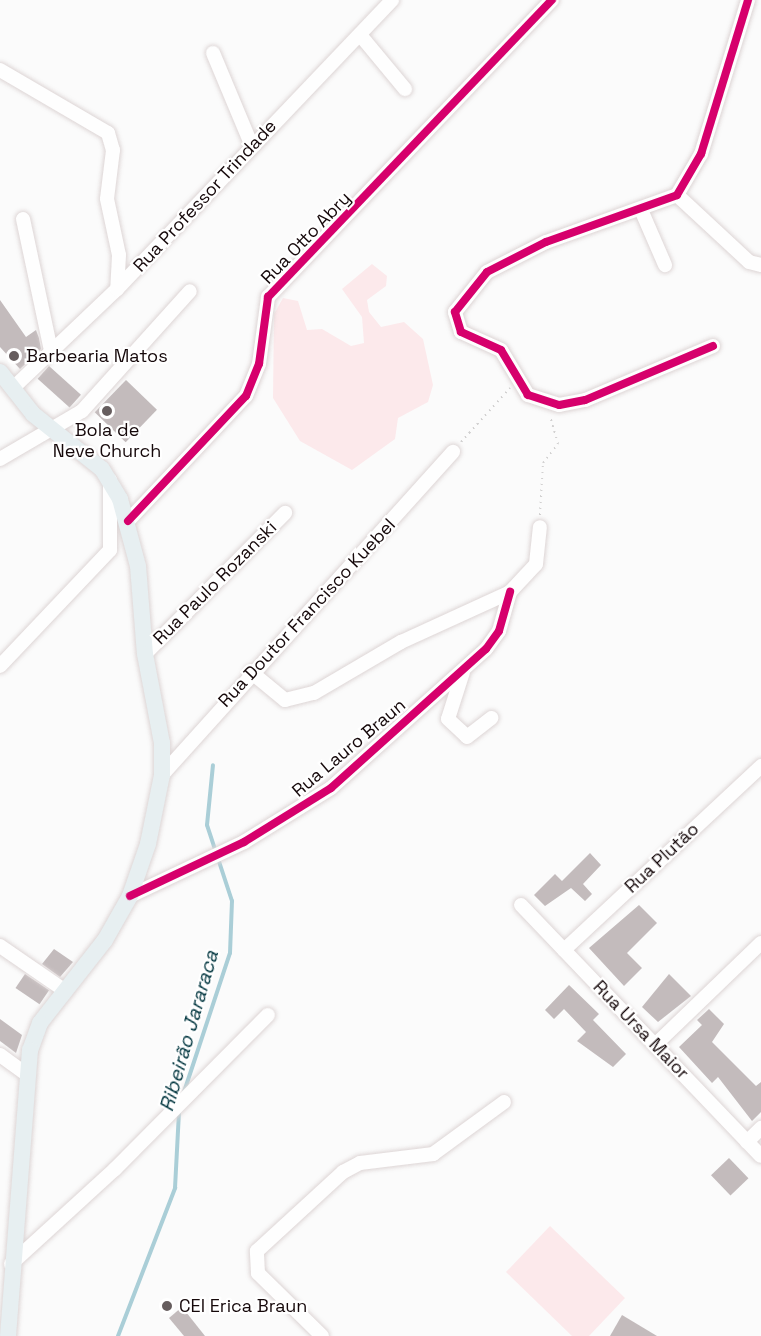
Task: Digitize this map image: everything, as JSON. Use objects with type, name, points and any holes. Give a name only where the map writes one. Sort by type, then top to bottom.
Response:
[{"type":"main road","points":[[0,372],[53,431],[110,480],[128,521],[145,654],[159,719],[162,775],[130,896],[34,1036],[26,1074],[11,1264],[8,1336]]},
{"type":"street","name":"Rua Professor Trindade","points":[[13,388],[117,289],[251,144],[361,36],[392,0]]},
{"type":"street","name":"Rua Otto Abry","points":[[128,521],[246,396],[259,364],[268,297],[552,0]]},
{"type":"street","points":[[713,346],[585,400],[543,401],[528,395],[501,350],[461,332],[455,312],[461,298],[487,273],[546,242],[642,212],[677,195],[701,154],[748,0]]},
{"type":"street","points":[[361,36],[405,89]]},
{"type":"street","points":[[213,53],[251,144]]},
{"type":"street","points":[[0,70],[108,133],[113,150],[107,199],[119,255],[117,289]]},
{"type":"street","points":[[677,195],[749,262],[761,265]]},
{"type":"street","points":[[642,212],[665,265]]},
{"type":"street","points":[[23,219],[51,351]]},
{"type":"street","points":[[0,459],[53,431],[82,411],[190,291]]},
{"type":"street","name":"Rua Doutor Francisco Kuebel","points":[[162,775],[251,672],[453,452]]},
{"type":"street","points":[[0,666],[110,550],[110,480]]},
{"type":"street","name":"Rua Paulo Rozanski","points":[[145,654],[285,513]]},
{"type":"street","points":[[251,672],[285,700],[299,700],[401,642],[510,592],[536,564],[540,527]]},
{"type":"street","name":"Rua Lauro Braun","points":[[130,896],[201,865],[244,842],[331,788],[463,672],[499,632],[510,592]]},
{"type":"street","points":[[463,672],[448,718],[467,737],[492,718]]},
{"type":"street","name":"Rua Plutão","points":[[564,950],[761,766]]},
{"type":"street","name":"Rua Ursa Maior","points":[[521,905],[761,1156]]},
{"type":"street","points":[[655,1045],[761,943]]},
{"type":"street","points":[[0,946],[64,990]]},
{"type":"street","points":[[11,1264],[115,1169],[171,1108],[268,1015]]},
{"type":"street","points":[[0,1055],[26,1074]]},
{"type":"street","points":[[322,1336],[258,1273],[257,1251],[343,1172],[360,1163],[433,1154],[504,1102]]},
{"type":"street","points":[[747,1142],[761,1128]]},
{"type":"path","points":[[515,397],[518,380]]},
{"type":"path","points":[[453,452],[518,380]]},
{"type":"path","points":[[540,527],[543,463],[558,444],[551,417],[542,412]]},
{"type":"shaded area","points":[[372,264],[387,276],[386,286],[367,300],[369,312],[381,327],[404,322],[423,339],[433,385],[428,402],[398,418],[395,439],[352,470],[300,441],[273,398],[274,314],[283,298],[298,301],[307,330],[322,329],[351,346],[364,343],[362,317],[342,289]]},
{"type":"shaded area","points":[[550,1226],[625,1298],[589,1336],[572,1336],[506,1272]]},
{"type":"building","points":[[0,300],[26,337],[36,330],[39,338],[41,349],[20,369],[0,347]]},
{"type":"building","points":[[49,366],[81,395],[70,407],[38,379]]},
{"type":"building","points":[[126,380],[157,410],[126,442],[95,412]]},
{"type":"building","points":[[590,853],[601,865],[583,884],[592,894],[585,901],[571,888],[545,906],[534,895],[555,874],[562,881]]},
{"type":"building","points":[[639,905],[657,923],[627,953],[642,968],[624,986],[589,948]]},
{"type":"building","points":[[54,949],[73,962],[60,977],[42,964]]},
{"type":"building","points":[[25,974],[49,990],[40,1004],[15,988]]},
{"type":"building","points":[[669,974],[691,996],[658,1022],[642,1007]]},
{"type":"building","points":[[569,985],[599,1014],[593,1020],[626,1054],[613,1067],[577,1041],[586,1032],[564,1009],[554,1019],[545,1010]]},
{"type":"building","points":[[709,1009],[724,1024],[712,1042],[756,1086],[761,1082],[761,1112],[752,1121],[718,1077],[712,1083],[679,1047],[702,1025],[697,1020]]},
{"type":"building","points":[[0,1019],[22,1035],[16,1053],[0,1041]]},
{"type":"building","points":[[729,1158],[748,1178],[730,1196],[711,1175]]},
{"type":"building","points":[[182,1307],[205,1336],[184,1336],[169,1318]]},
{"type":"building","points":[[622,1315],[657,1336],[610,1336]]},
{"type":"waterway","name":"Ribeirão Jararaca","points":[[184,1092],[230,953],[232,901],[207,825],[213,765]]},
{"type":"waterway","name":"Ribeirão Jararaca","points":[[118,1336],[175,1188],[179,1111]]},
{"type":"cycle path","points":[[128,521],[246,396],[259,364],[268,297],[552,0]]},
{"type":"cycle path","points":[[713,346],[585,400],[559,405],[528,395],[501,350],[461,332],[455,312],[487,272],[546,242],[677,195],[701,154],[748,0]]},
{"type":"cycle path","points":[[130,896],[244,842],[331,788],[486,649],[499,631],[510,592]]},
{"type":"place","name":"Barbearia Matos","points":[[14,356]]},
{"type":"place","name":"Bola de Neve Church","points":[[107,411]]},
{"type":"place","name":"CEI Erica Braun","points":[[167,1306]]}]
